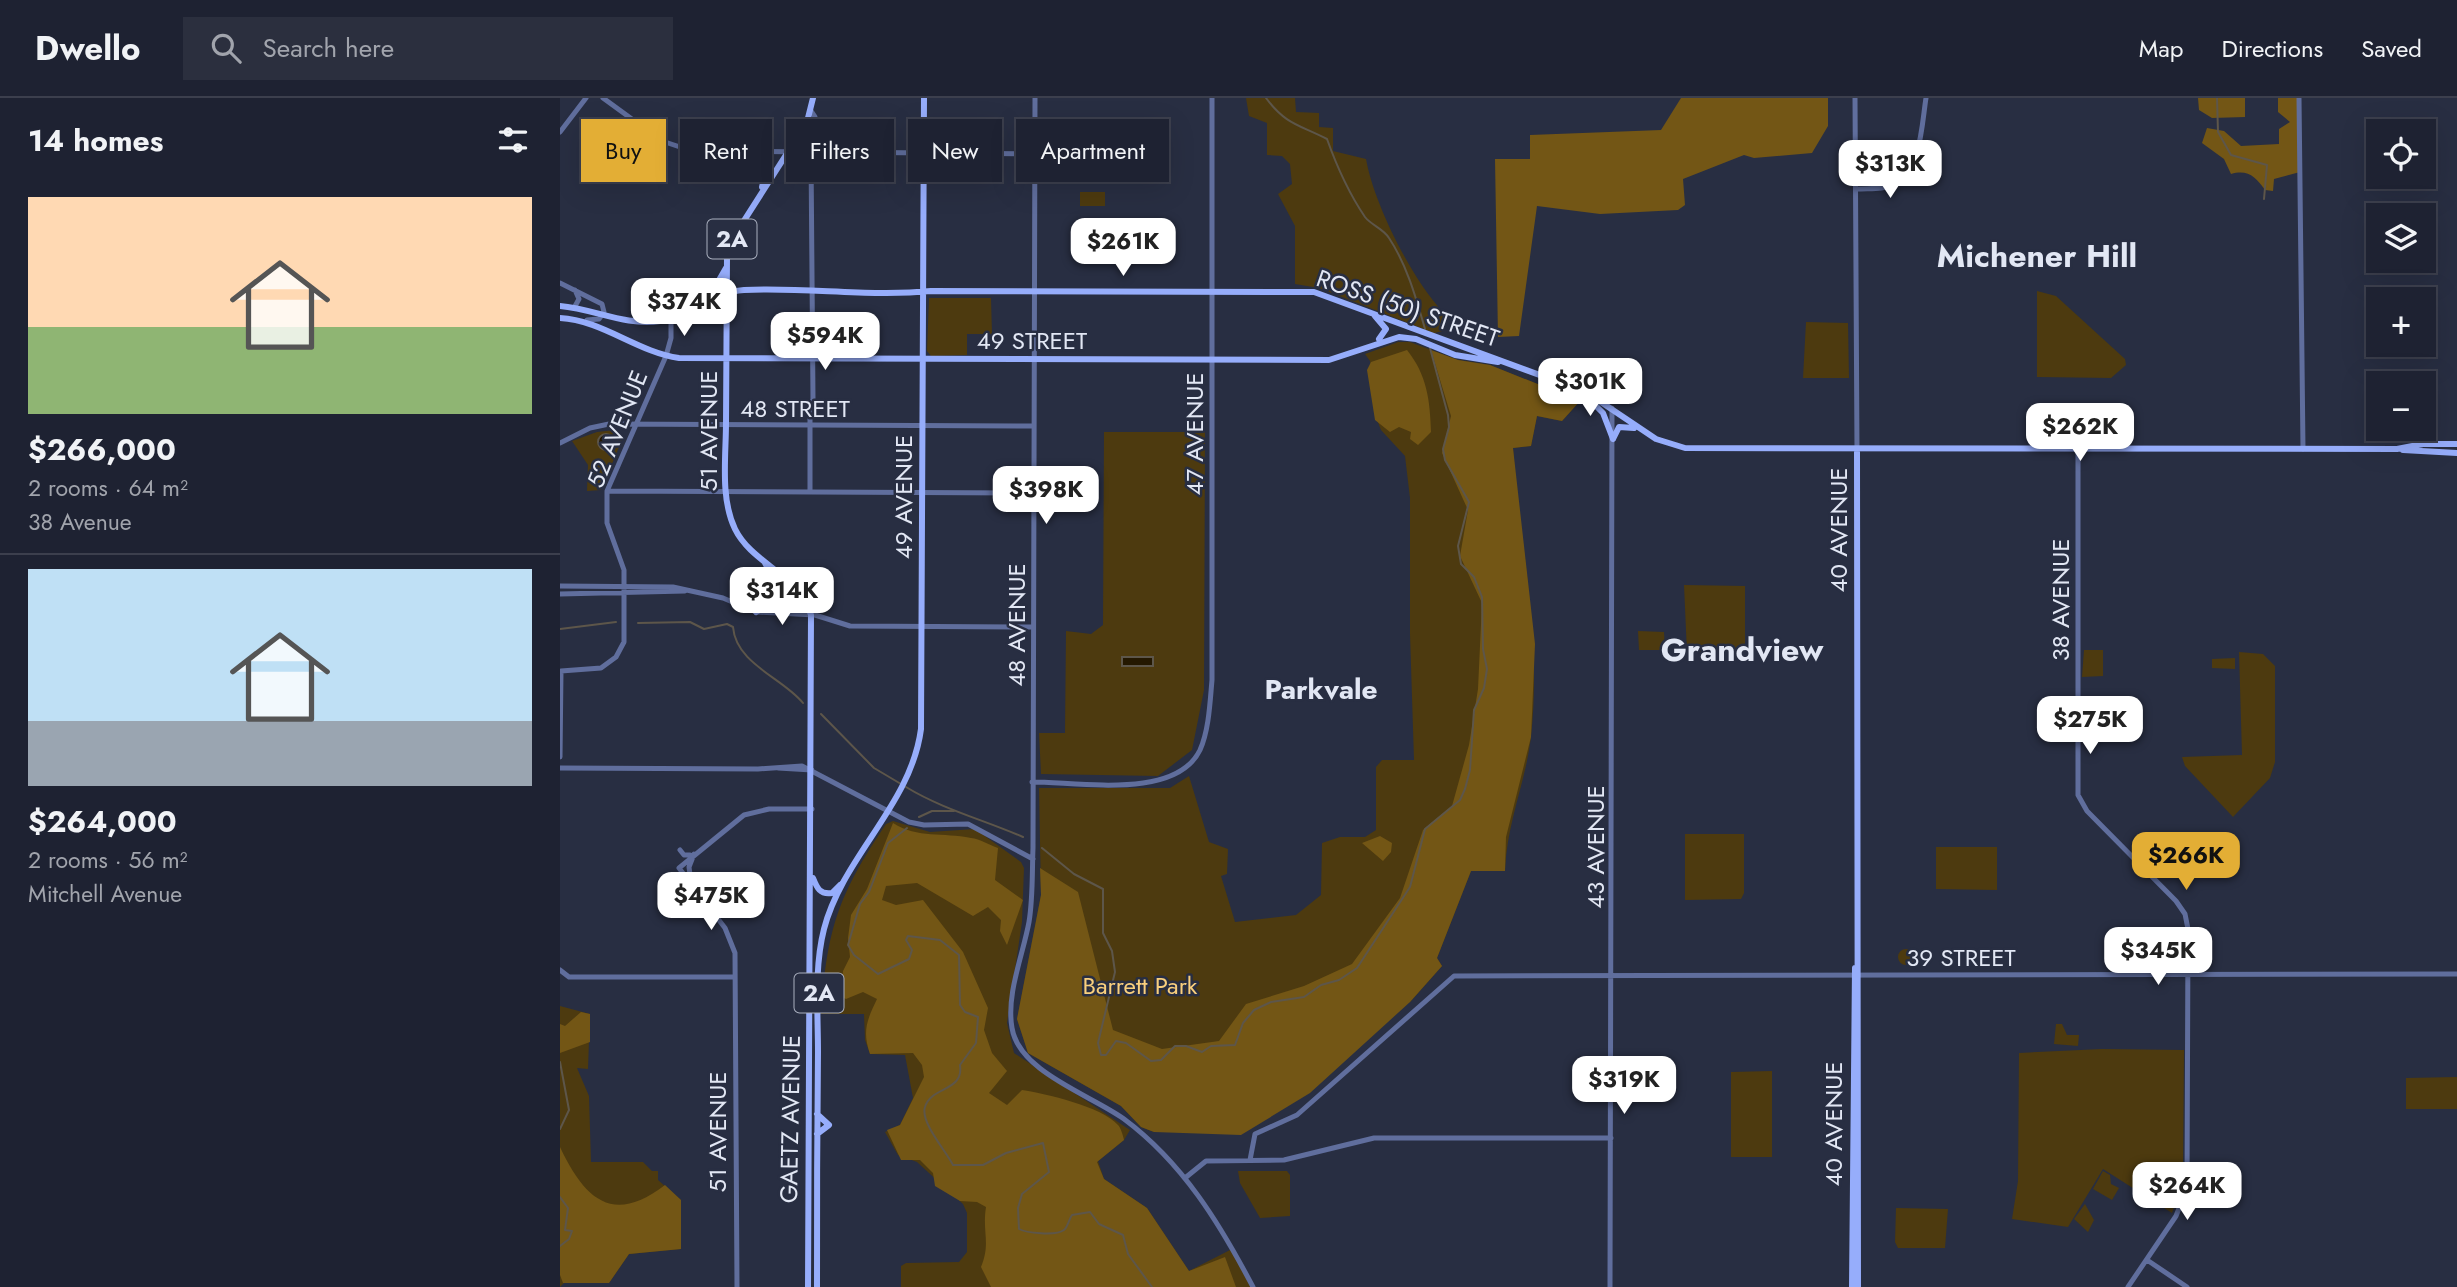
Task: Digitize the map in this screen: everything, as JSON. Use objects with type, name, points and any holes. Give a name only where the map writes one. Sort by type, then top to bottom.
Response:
[{"type":"main road","name":"2A","points":[[811,111],[813,98]]},
{"type":"main road","name":"49 AVENUE","points":[[923,98],[923,119]]},
{"type":"main road","name":"51 AVENUE","points":[[807,119],[811,111]]},
{"type":"main road","name":"51 AVENUE","points":[[786,156],[733,237],[727,265],[727,492],[728,509],[743,543],[803,595],[811,615]]},
{"type":"main road","points":[[761,192],[764,182]]},
{"type":"main road","name":"49 AVENUE","points":[[847,876],[907,780],[915,759],[921,729],[923,182]]},
{"type":"main road","points":[[706,302],[727,265]]},
{"type":"main road","name":"ROSS (50) STREET","points":[[560,306],[632,321],[671,318],[727,293],[811,290],[895,294],[1307,290],[1365,309],[1580,390],[1612,407],[1640,429],[1664,443],[1689,449],[2397,449],[2423,453],[2457,453]]},
{"type":"main road","points":[[1365,309],[1382,321],[1386,329],[1373,344]]},
{"type":"main road","name":"49 STREET","points":[[560,318],[570,318],[666,356],[1334,359],[1399,337],[1424,342],[1464,357],[1503,362]]},
{"type":"main road","points":[[1437,348],[1450,341],[1454,351],[1464,357]]},
{"type":"main road","points":[[1580,390],[1602,412],[1613,439]]},
{"type":"main road","points":[[1613,439],[1621,426],[1640,429]]},
{"type":"main road","name":"ROSS (50) STREET","points":[[2397,449],[2423,444],[2457,444]]},
{"type":"main road","name":"40 AVENUE","points":[[1857,450],[1857,1287]]},
{"type":"main road","points":[[762,559],[774,580],[775,595]]},
{"type":"main road","points":[[756,612],[769,604],[784,577]]},
{"type":"main road","name":"GAETZ AVENUE","points":[[808,1287],[812,873],[811,615]]},
{"type":"main road","points":[[812,873],[817,888],[826,893],[834,890],[847,876]]},
{"type":"main road","name":"GAETZ AVENUE","points":[[817,1287],[817,1114],[822,944],[836,897],[847,876]]},
{"type":"main road","name":"40 AVENUE","points":[[1852,1287],[1856,975]]},
{"type":"main road","points":[[817,1114],[830,1125],[817,1134]]},
{"type":"street","points":[[560,131],[586,98]]},
{"type":"street","points":[[603,98],[651,135],[680,148]]},
{"type":"street","name":"48 AVENUE","points":[[1035,98],[1035,119]]},
{"type":"street","name":"47 AVENUE","points":[[1032,782],[1154,783],[1174,777],[1189,765],[1203,740],[1212,680],[1212,98]]},
{"type":"street","name":"40 AVENUE","points":[[1854,98],[1857,189],[1857,450]]},
{"type":"street","points":[[1857,189],[1888,187],[1907,175],[1915,155],[1926,98]]},
{"type":"street","points":[[2300,98],[2302,449]]},
{"type":"street","points":[[811,111],[815,119]]},
{"type":"street","points":[[810,492],[810,425],[813,399],[811,182]]},
{"type":"street","name":"48 AVENUE","points":[[1035,182],[1033,848],[1030,918],[1011,1016],[1017,1045],[1037,1066],[1125,1120],[1185,1178],[1204,1200],[1253,1287]]},
{"type":"street","points":[[560,283],[600,302],[604,308],[602,316],[594,321],[570,318]]},
{"type":"street","points":[[574,308],[579,299],[575,290]]},
{"type":"street","name":"52 AVENUE","points":[[560,757],[561,671],[594,671],[616,657],[625,636],[622,559],[607,523],[607,491],[666,356],[671,338],[671,318]]},
{"type":"street","name":"43 AVENUE","points":[[1610,1287],[1612,407]]},
{"type":"street","name":"48 STREET","points":[[560,443],[602,425],[1033,426]]},
{"type":"street","name":"38 AVENUE","points":[[2078,449],[2078,795],[2087,811],[2181,907],[2188,925],[2186,1188],[2179,1211],[2128,1287]]},
{"type":"street","points":[[607,491],[1033,493]]},
{"type":"street","points":[[560,586],[692,590],[723,598],[756,612],[811,615],[850,626],[1033,627]]},
{"type":"street","points":[[560,594],[625,590]]},
{"type":"street","points":[[560,768],[800,766],[918,824],[968,824],[1032,859]]},
{"type":"street","points":[[680,850],[686,856],[696,852],[734,821],[751,812],[812,809]]},
{"type":"street","points":[[692,887],[689,867],[696,852]]},
{"type":"street","name":"51 AVENUE","points":[[696,852],[679,868],[730,936],[735,953],[737,1287]]},
{"type":"street","points":[[562,973],[735,976]]},
{"type":"street","name":"39 STREET","points":[[1250,1160],[1255,1134],[1297,1115],[1448,978],[1465,975],[2457,974]]},
{"type":"street","points":[[1185,1178],[1206,1161],[1290,1159],[1374,1138],[1611,1138]]},
{"type":"street","points":[[2147,1260],[2187,1287]]},
{"type":"green space","points":[[1246,98],[1295,98],[1296,112],[1319,113],[1319,127],[1333,128],[1333,151],[1366,159],[1377,197],[1407,262],[1444,313],[1443,331],[1434,333],[1319,288],[1295,284],[1295,226],[1278,194],[1292,184],[1290,164],[1282,156],[1267,155],[1267,123],[1249,116]]},
{"type":"green space","points":[[1080,192],[1105,192],[1105,206],[1080,206]]},
{"type":"green space","points":[[2037,291],[2056,296],[2125,359],[2126,365],[2111,378],[2037,377]]},
{"type":"green space","points":[[929,298],[991,298],[992,334],[967,334],[967,355],[931,356],[927,351]]},
{"type":"green space","points":[[1806,322],[1848,323],[1849,378],[1803,378]]},
{"type":"green space","name":"Barrett Park","points":[[1398,342],[1410,342],[1458,360],[1490,365],[1580,401],[1562,421],[1537,416],[1531,446],[1513,448],[1532,628],[1534,700],[1529,753],[1509,835],[1505,871],[1471,871],[1437,958],[1442,966],[1410,1002],[1154,1132],[1141,1127],[1121,1106],[1028,1053],[1017,1019],[1041,895],[1039,788],[1170,788],[1189,776],[1209,842],[1228,849],[1227,874],[1221,876],[1235,922],[1296,915],[1321,895],[1322,843],[1340,837],[1365,837],[1376,830],[1376,767],[1382,760],[1414,760],[1410,498],[1405,456],[1381,430],[1377,420],[1370,361],[1365,354]]},
{"type":"green space","points":[[615,430],[622,440],[601,490],[587,491],[588,465],[572,441],[597,432]]},
{"type":"green space","points":[[1104,432],[1205,432],[1204,690],[1192,750],[1158,776],[1041,774],[1039,733],[1065,733],[1066,631],[1091,634],[1103,625]]},
{"type":"green space","points":[[1684,585],[1745,586],[1745,651],[1687,653]]},
{"type":"green space","points":[[1638,631],[1664,632],[1665,650],[1639,650]]},
{"type":"green space","points":[[2084,650],[2103,650],[2103,676],[2082,677]]},
{"type":"green space","points":[[2239,652],[2263,654],[2275,666],[2275,762],[2270,778],[2233,817],[2185,766],[2182,757],[2242,755]]},
{"type":"green space","points":[[2235,658],[2235,669],[2212,668],[2212,659]]},
{"type":"green space","points":[[893,821],[930,832],[975,829],[1021,862],[1024,868],[1022,922],[1007,1023],[1014,1053],[1130,1130],[1124,1140],[1098,1161],[1104,1179],[1147,1208],[1189,1271],[1232,1249],[1253,1287],[901,1287],[901,1266],[906,1263],[959,1262],[967,1252],[967,1213],[963,1204],[917,1162],[898,1155],[885,1132],[900,1125],[913,1098],[905,1055],[870,1054],[865,1040],[864,1014],[821,1014],[827,958],[838,914],[856,872],[886,824]]},
{"type":"green space","points":[[1685,834],[1744,834],[1744,893],[1741,899],[1685,900]]},
{"type":"green space","points":[[1936,847],[1997,847],[1997,890],[1936,889]]},
{"type":"green space","points":[[1906,949],[1912,951],[1912,963],[1906,965],[1900,963],[1898,957],[1900,951]]},
{"type":"green space","points":[[560,1006],[590,1014],[588,1069],[577,1068],[589,1096],[591,1162],[643,1162],[652,1171],[658,1171],[658,1180],[681,1200],[681,1249],[629,1254],[609,1283],[564,1283],[560,1287]]},
{"type":"green space","points":[[2056,1024],[2062,1024],[2067,1035],[2079,1035],[2078,1046],[2054,1044]]},
{"type":"green space","points":[[2102,1049],[2184,1050],[2183,1170],[2181,1188],[2172,1213],[2103,1169],[2068,1227],[2012,1219],[2018,1181],[2019,1053]]},
{"type":"green space","points":[[1772,1071],[1772,1157],[1731,1157],[1731,1072]]},
{"type":"green space","points":[[2457,1077],[2457,1109],[2406,1109],[2406,1078]]},
{"type":"green space","points":[[1238,1171],[1287,1171],[1290,1175],[1290,1216],[1260,1218],[1240,1183]]},
{"type":"green space","points":[[2103,1171],[2110,1175],[2111,1184],[2119,1188],[2112,1200],[2093,1189]]},
{"type":"green space","points":[[2085,1204],[2094,1220],[2088,1232],[2074,1219]]},
{"type":"green space","points":[[1896,1208],[1948,1209],[1945,1248],[1898,1248],[1895,1242]]},
{"type":"shaded area","points":[[1681,98],[1828,98],[1828,126],[1812,153],[1754,158],[1744,155],[1683,179],[1685,205],[1678,210],[1600,214],[1537,206],[1519,336],[1498,337],[1495,159],[1530,159],[1530,135],[1661,130]]},
{"type":"shaded area","points":[[2198,98],[2245,98],[2245,117],[2212,118],[2199,110]]},
{"type":"shaded area","points":[[2278,98],[2300,98],[2300,172],[2274,179],[2273,191],[2265,190],[2247,173],[2231,174],[2224,159],[2202,143],[2207,128],[2224,131],[2241,146],[2279,144],[2279,129],[2290,122],[2278,112]]},
{"type":"shaded area","points":[[1407,350],[1423,378],[1430,409],[1431,432],[1418,445],[1410,439],[1411,432],[1399,427],[1390,432],[1375,420],[1367,370],[1371,362]]},
{"type":"shaded area","points":[[1431,350],[1458,360],[1490,365],[1580,401],[1562,421],[1537,416],[1531,446],[1513,448],[1535,644],[1531,737],[1506,837],[1505,871],[1471,871],[1437,958],[1442,966],[1410,1002],[1310,1093],[1241,1135],[1154,1132],[1141,1127],[1121,1106],[1028,1053],[1017,1019],[1041,895],[1040,868],[1078,892],[1113,1030],[1162,1049],[1219,1041],[1246,1004],[1304,986],[1352,964],[1400,898],[1423,830],[1452,806],[1469,745],[1478,689],[1482,603],[1460,556],[1468,510],[1442,453],[1451,416]]},
{"type":"shaded area","points":[[603,434],[609,434],[614,442],[612,448],[603,450],[598,445],[598,439]]},
{"type":"shaded area","points":[[1122,657],[1153,657],[1153,666],[1122,666]]},
{"type":"shaded area","points":[[893,823],[912,831],[961,836],[998,848],[995,880],[1023,900],[1007,945],[1000,931],[1001,920],[988,907],[973,916],[917,883],[886,886],[882,900],[896,905],[923,900],[963,952],[988,1008],[984,1030],[992,1053],[1007,1071],[989,1093],[1007,1105],[1022,1090],[1032,1092],[1073,1102],[1110,1118],[1119,1126],[1124,1140],[1097,1162],[1104,1179],[1147,1208],[1189,1271],[1225,1257],[1236,1287],[991,1287],[981,1267],[986,1244],[986,1207],[977,1202],[960,1201],[935,1186],[933,1173],[920,1160],[901,1160],[887,1130],[900,1125],[924,1077],[922,1065],[913,1053],[870,1054],[866,1039],[867,1026],[877,999],[863,992],[846,999],[840,996],[843,971],[850,957],[848,938],[851,915],[867,889]]},
{"type":"shaded area","points":[[1380,836],[1392,843],[1391,852],[1383,861],[1362,843]]},
{"type":"shaded area","points":[[581,1012],[590,1014],[590,1042],[560,1053],[560,1024],[565,1026]]},
{"type":"shaded area","points":[[560,1147],[580,1181],[590,1193],[602,1201],[616,1205],[630,1203],[647,1197],[665,1185],[681,1200],[681,1249],[629,1254],[609,1283],[563,1283],[560,1275]]},
{"type":"waterway","points":[[1266,98],[1287,119],[1327,139],[1343,179],[1359,208],[1368,220],[1387,235],[1401,259],[1425,329]]},
{"type":"waterway","points":[[2217,98],[2218,132],[2231,155],[2267,165],[2264,199]]},
{"type":"waterway","points":[[1042,848],[1074,874],[1103,889],[1103,933],[1112,951],[1115,972],[1098,1043],[1101,1055],[1106,1055],[1116,1041],[1126,1043],[1151,1061],[1161,1060],[1175,1046],[1186,1046],[1202,1052],[1211,1046],[1235,1045],[1243,1023],[1254,1010],[1271,1002],[1304,997],[1321,985],[1339,980],[1357,968],[1410,887],[1425,829],[1460,800],[1465,789],[1470,770],[1474,710],[1484,688],[1487,669],[1483,649],[1482,597],[1474,577],[1461,564],[1458,546],[1469,502],[1445,460],[1443,449],[1449,427],[1448,415],[1430,348]]},
{"type":"waterway","points":[[560,629],[616,622]]},
{"type":"waterway","points":[[638,623],[690,622],[704,629],[727,624],[733,627],[736,640],[751,661],[803,703]]},
{"type":"waterway","points":[[821,714],[874,768],[901,784]]},
{"type":"waterway","points":[[906,787],[949,808],[1023,837]]},
{"type":"waterway","points":[[919,817],[932,811],[954,811]]},
{"type":"waterway","points":[[907,828],[888,843],[869,892],[860,904],[848,945],[854,955],[878,974],[909,959],[912,950],[906,940],[908,936],[940,940],[959,955],[960,1005],[965,1012],[978,1017],[976,1043],[960,1065],[957,1080],[928,1100],[924,1113],[930,1128],[953,1165],[983,1165],[1006,1153],[1043,1143],[1049,1172],[1022,1194],[1018,1208],[1019,1229],[1041,1233],[1060,1232],[1065,1229],[1072,1215],[1090,1212],[1099,1224],[1123,1235],[1128,1254],[1152,1287]]},
{"type":"waterway","points":[[560,1062],[569,1110],[560,1129]]},
{"type":"waterway","points":[[560,1197],[568,1208],[565,1230],[572,1231],[569,1239],[560,1246]]},
{"type":"district","name":"Michener Hill","points":[[2037,256]]},
{"type":"district","name":"Grandview","points":[[1742,650]]},
{"type":"district","name":"Parkvale","points":[[1321,689]]}]
